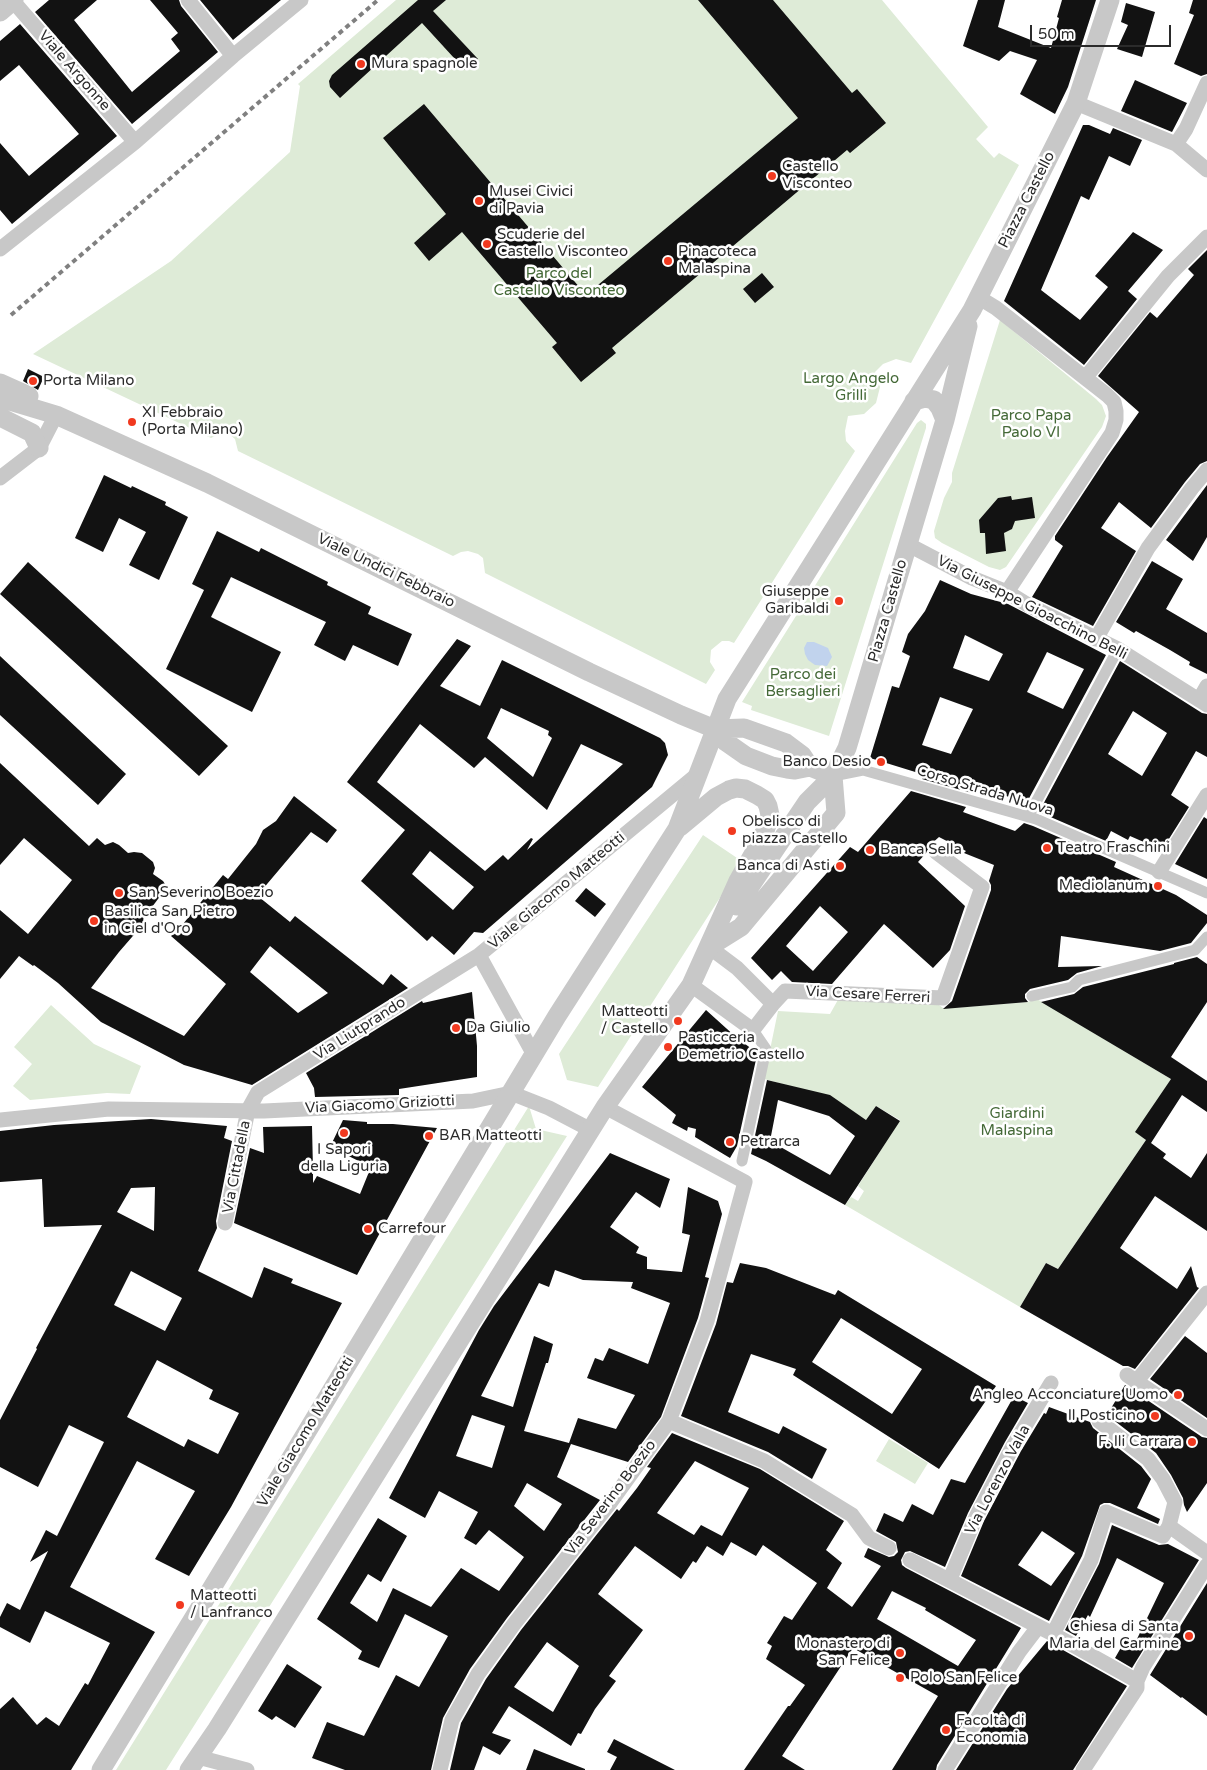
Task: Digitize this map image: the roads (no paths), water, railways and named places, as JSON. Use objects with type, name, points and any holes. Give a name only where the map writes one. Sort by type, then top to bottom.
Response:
[{"type":"street","points":[[0,12],[13,0]]},
{"type":"street","name":"Viale Argonne","points":[[13,0],[135,142]]},
{"type":"street","points":[[188,0],[233,56]]},
{"type":"street","points":[[3,247],[135,142],[233,56],[301,0]]},
{"type":"street","name":"Piazza Castello","points":[[715,729],[727,700],[975,304],[1076,103],[1110,0]]},
{"type":"street","points":[[1176,144],[1186,129],[1207,83]]},
{"type":"street","points":[[1076,103],[1176,144],[1207,170]]},
{"type":"street","points":[[1085,378],[1168,276],[1207,237]]},
{"type":"street","points":[[975,304],[996,308],[1114,402],[1116,411],[1116,420],[1112,432],[1007,592]]},
{"type":"street","name":"Piazza Castello","points":[[833,776],[847,748],[853,730],[945,420],[975,304]]},
{"type":"street","name":"Viale Undici Febbraio","points":[[0,383],[43,402],[56,415]]},
{"type":"street","name":"Viale Undici Febbraio","points":[[0,398],[56,415],[207,483],[590,672],[715,729]]},
{"type":"street","points":[[914,401],[925,398],[934,400],[945,420]]},
{"type":"street","points":[[0,478],[40,448],[56,415]]},
{"type":"street","points":[[0,416],[32,433],[40,448]]},
{"type":"street","points":[[1096,639],[1148,548],[1207,470]]},
{"type":"street","name":"Via Giuseppe Gioacchino Belli","points":[[907,544],[972,578],[1007,592],[1028,605],[1118,649],[1203,702]]},
{"type":"street","points":[[1028,817],[1118,649]]},
{"type":"street","points":[[1203,702],[1207,686]]},
{"type":"street","points":[[715,729],[744,728],[786,743],[802,755],[810,767]]},
{"type":"street","points":[[715,729],[726,742],[746,756],[772,766],[795,770],[810,767],[833,776],[836,813],[741,927],[709,947],[737,968],[773,1004],[753,1030]]},
{"type":"street","name":"Viale Giacomo Matteotti","points":[[101,1770],[534,1055],[677,829],[715,729]]},
{"type":"street","name":"Corso Strada Nuova","points":[[833,776],[863,770],[1028,817],[1207,893]]},
{"type":"street","name":"Viale Giacomo Matteotti","points":[[534,1055],[479,955],[699,773]]},
{"type":"street","name":"Viale Giacomo Matteotti","points":[[709,947],[807,802],[833,776]]},
{"type":"street","name":"Viale Giacomo Matteotti","points":[[194,1763],[606,1106],[691,985],[738,882],[765,831],[770,815],[765,800],[745,790],[736,788],[716,797],[677,829]]},
{"type":"street","points":[[1159,872],[1207,795]]},
{"type":"street","name":"Via Cesare Ferreri","points":[[773,1004],[785,991],[943,998],[982,886],[936,852]]},
{"type":"street","points":[[1032,996],[1072,987],[1079,980],[1195,950],[1206,941]]},
{"type":"street","name":"Via Liutprando","points":[[248,1110],[258,1092],[479,955]]},
{"type":"street","points":[[691,985],[753,1030],[766,1049],[742,1161]]},
{"type":"street","points":[[511,1093],[549,1108],[591,1130]]},
{"type":"street","name":"Via Giacomo Griziotti","points":[[0,1120],[109,1109],[248,1110],[473,1101],[511,1093]]},
{"type":"street","name":"Via Severino Boezio","points":[[440,1770],[452,1720],[478,1674],[514,1624],[610,1503],[669,1421],[708,1321],[745,1182],[606,1106]]},
{"type":"street","name":"Via Cittadella","points":[[225,1223],[248,1110]]},
{"type":"street","points":[[1207,1293],[1131,1378],[1207,1429]]},
{"type":"street","name":"Via Lorenzo Valla","points":[[950,1579],[976,1517],[1013,1446],[1051,1383]]},
{"type":"street","points":[[669,1421],[764,1461],[852,1515],[869,1538],[889,1548]]},
{"type":"street","points":[[1053,1634],[1091,1560],[1106,1512],[1163,1536],[1169,1526],[1175,1502],[1163,1479],[1148,1459],[1099,1421]]},
{"type":"street","points":[[1169,1526],[1207,1553]]},
{"type":"street","points":[[910,1560],[950,1579],[1137,1681]]},
{"type":"street","points":[[1083,1770],[1137,1688],[1137,1681],[1143,1667],[1207,1565]]},
{"type":"street","points":[[945,1770],[1019,1652],[1038,1628]]},
{"type":"street","points":[[194,1763],[247,1770]]},
{"type":"water","points":[[807,642],[814,642],[828,648],[832,657],[827,666],[815,665],[808,660],[804,648]]},
{"type":"railway","points":[[11,315],[378,0]]},
{"type":"place","name":"Mura spagnole","points":[[361,64]]},
{"type":"place","name":"Castello Visconteo","points":[[772,176]]},
{"type":"place","name":"Musei Civici di Pavia","points":[[479,201]]},
{"type":"place","name":"Scuderie del Castello Visconteo","points":[[487,244]]},
{"type":"place","name":"Pinacoteca Malaspina","points":[[668,261]]},
{"type":"place","name":"Porta Milano","points":[[33,381]]},
{"type":"place","name":"XI Febbraio (Porta Milano)","points":[[132,422]]},
{"type":"place","name":"Giuseppe Garibaldi","points":[[839,601]]},
{"type":"place","name":"Banco Desio","points":[[881,762]]},
{"type":"place","name":"Obelisco di piazza Castello","points":[[732,831]]},
{"type":"place","name":"Teatro Fraschini","points":[[1047,848]]},
{"type":"place","name":"Banca Sella","points":[[870,850]]},
{"type":"place","name":"Banca di Asti","points":[[840,866]]},
{"type":"place","name":"Mediolanum","points":[[1158,886]]},
{"type":"place","name":"San Severino Boezio","points":[[119,893]]},
{"type":"place","name":"Basilica San Pietro in Ciel d'Oro","points":[[94,921]]},
{"type":"place","name":"Matteotti / Castello","points":[[678,1021]]},
{"type":"place","name":"Da Giulio","points":[[456,1028]]},
{"type":"place","name":"Pasticceria Demetrio Castello","points":[[668,1047]]},
{"type":"place","name":"I Sapori della Liguria","points":[[344,1133]]},
{"type":"place","name":"BAR Matteotti","points":[[429,1136]]},
{"type":"place","name":"Petrarca","points":[[730,1142]]},
{"type":"place","name":"Carrefour","points":[[368,1229]]},
{"type":"place","name":"Angleo Acconciature Uomo","points":[[1178,1395]]},
{"type":"place","name":"Il Posticino","points":[[1155,1416]]},
{"type":"place","name":"F. lli Carrara","points":[[1192,1442]]},
{"type":"place","name":"Matteotti / Lanfranco","points":[[180,1605]]},
{"type":"place","name":"Chiesa di Santa Maria del Carmine","points":[[1189,1636]]},
{"type":"place","name":"Monastero di San Felice","points":[[900,1653]]},
{"type":"place","name":"Polo San Felice","points":[[900,1678]]},
{"type":"place","name":"Facoltà di Economia","points":[[946,1730]]},
{"type":"park label","name":"Parco del Castello Visconteo","points":[[559,282]]},
{"type":"park label","name":"Largo Angelo Grilli","points":[[851,388]]},
{"type":"park label","name":"Parco Papa Paolo VI","points":[[1031,424]]},
{"type":"park label","name":"Parco dei Bersaglieri","points":[[803,684]]},
{"type":"park label","name":"Giardini Malaspina","points":[[1017,1122]]}]
